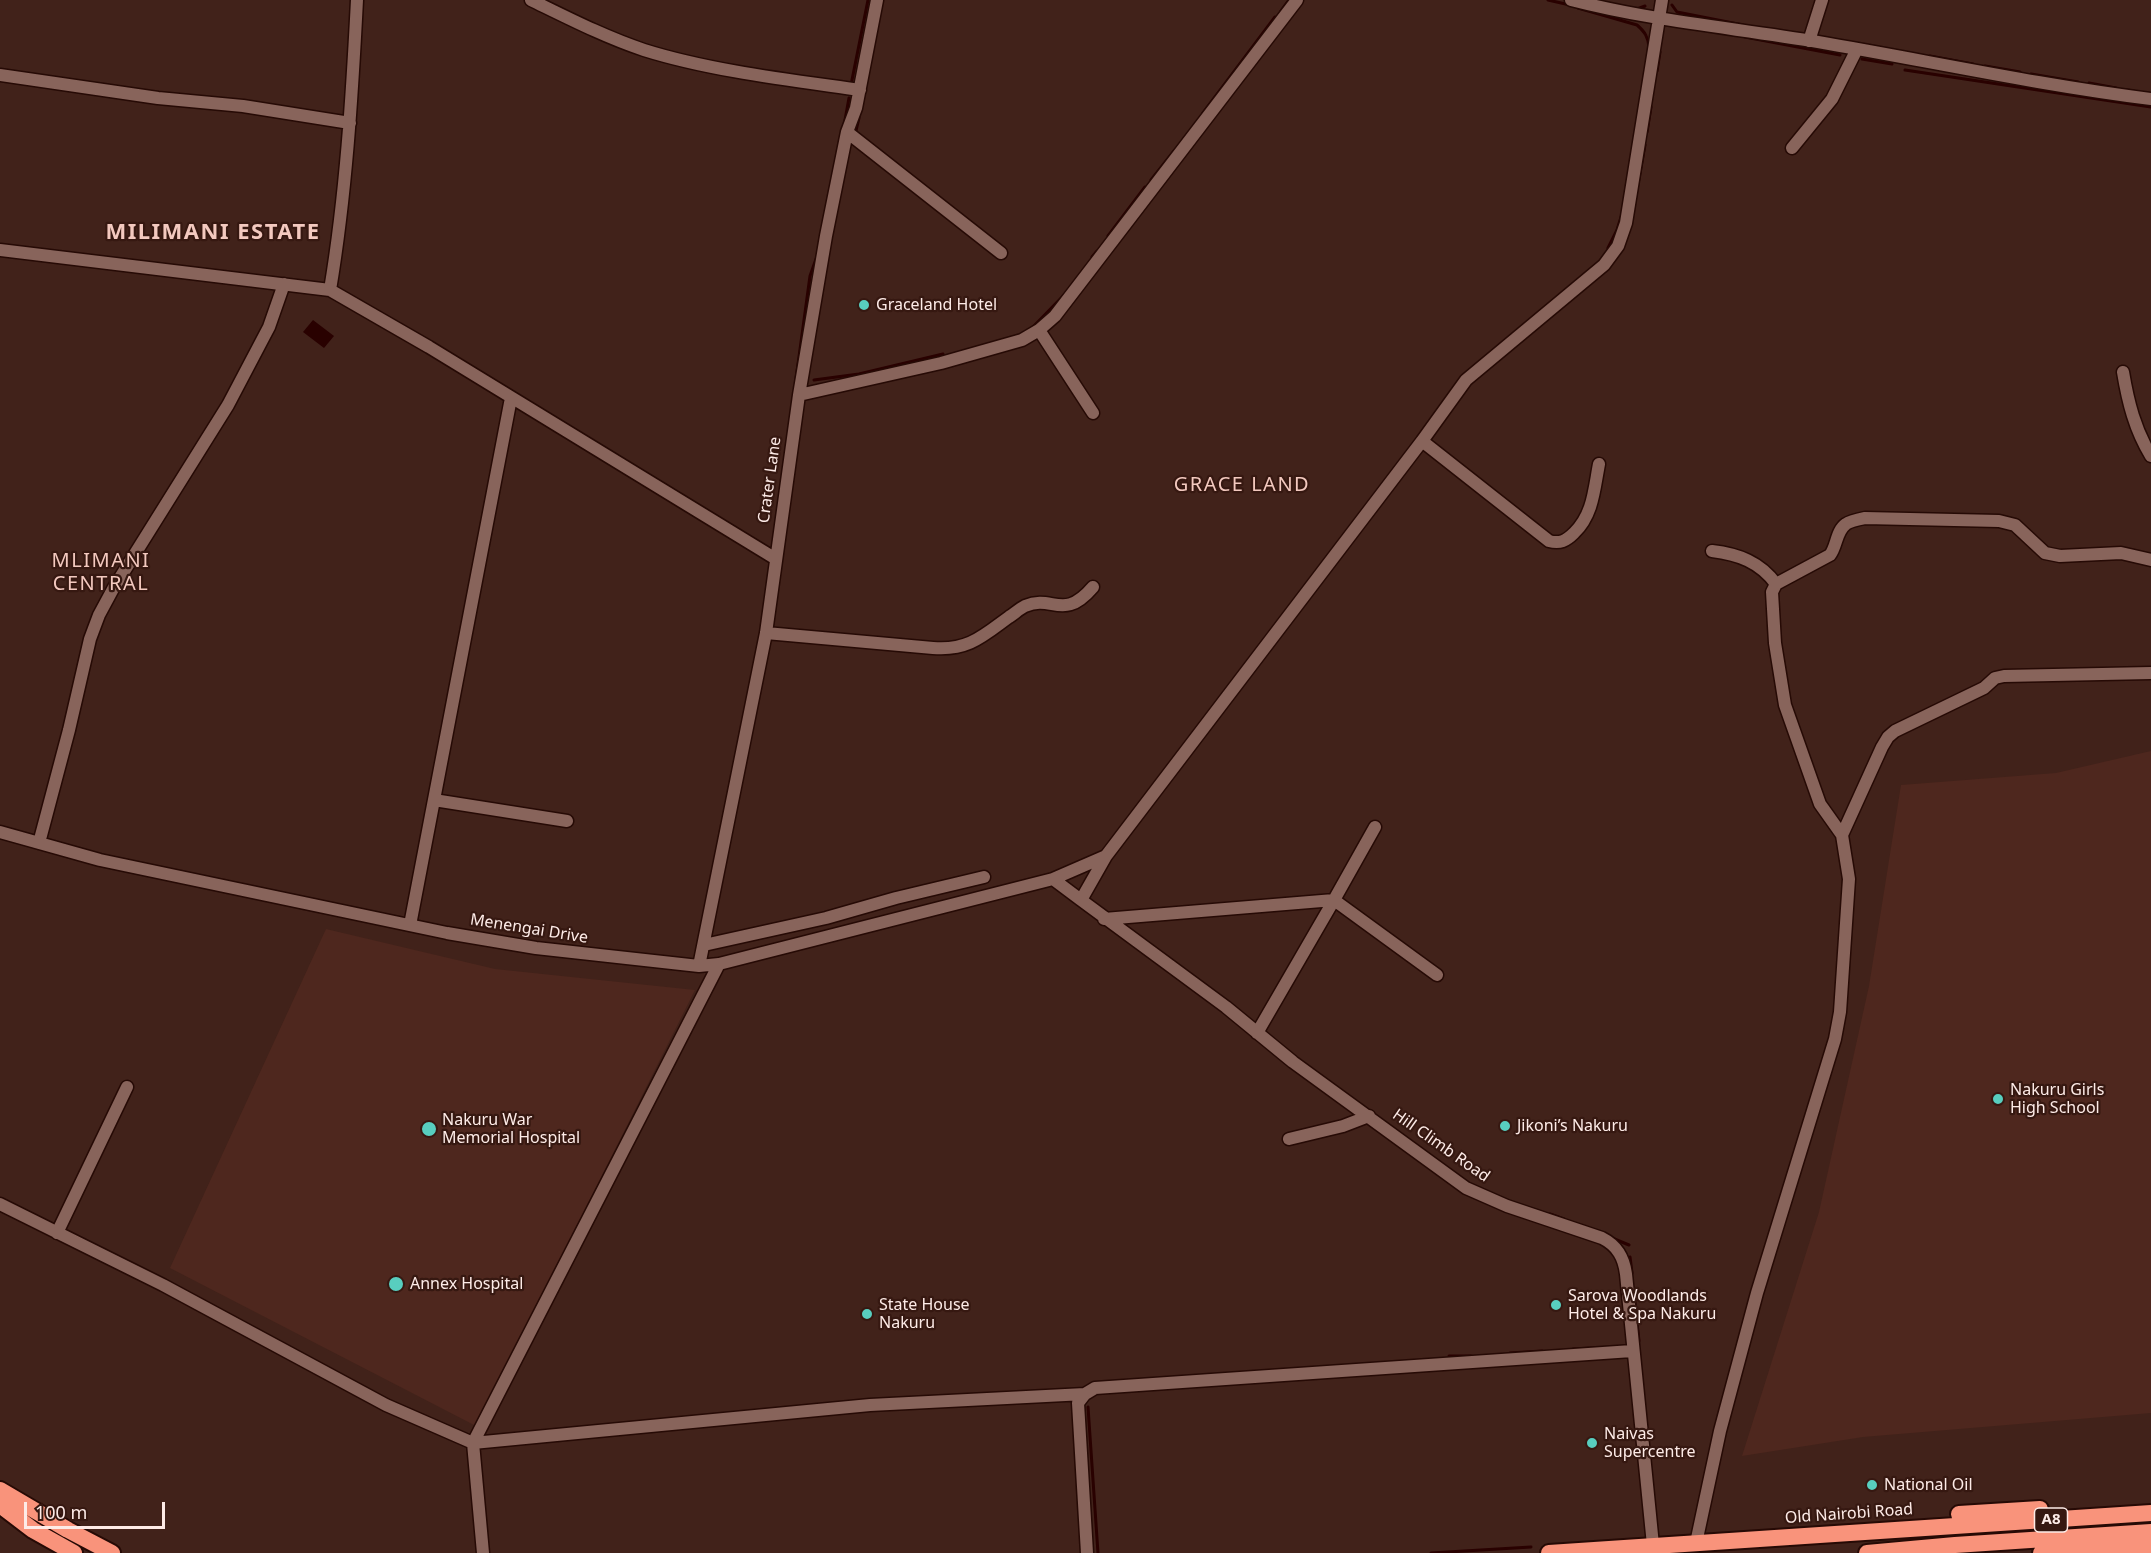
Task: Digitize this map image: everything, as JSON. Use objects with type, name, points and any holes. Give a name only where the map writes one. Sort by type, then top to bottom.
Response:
[{"type":"highway","points":[[0,1490],[112,1553]]},
{"type":"highway","points":[[1890,1530],[1968,1513],[2151,1504]]},
{"type":"highway","points":[[0,1505],[33,1530],[74,1553]]},
{"type":"highway","name":"Old Nairobi Road","points":[[1549,1553],[2151,1513]]},
{"type":"highway","name":"A8","points":[[1867,1553],[2151,1532]]},
{"type":"highway","points":[[2041,1553],[2151,1546]]},
{"type":"highway","points":[[1892,1551],[1916,1553]]},
{"type":"street","points":[[330,290],[350,123],[357,0]]},
{"type":"street","points":[[531,0],[598,32],[672,57],[784,79],[860,90]]},
{"type":"street","name":"Crater Lane","points":[[699,966],[766,633],[799,395],[826,236],[847,132],[860,90],[877,0]]},
{"type":"street","points":[[799,395],[941,363],[1022,340],[1039,330],[1055,316],[1297,0]]},
{"type":"street","points":[[1571,0],[1659,19],[1809,41],[2017,79],[2151,99]]},
{"type":"street","points":[[1082,900],[1106,856],[1466,380],[1604,265],[1618,246],[1626,223],[1662,0]]},
{"type":"street","points":[[1809,41],[1822,0]]},
{"type":"street","points":[[1792,148],[1833,99],[1857,49]]},
{"type":"street","points":[[0,75],[158,98],[243,106],[350,123]]},
{"type":"street","points":[[847,132],[1001,253]]},
{"type":"street","points":[[0,250],[330,290],[429,347],[776,559]]},
{"type":"street","points":[[39,843],[90,639],[99,615],[228,405],[269,327],[284,284]]},
{"type":"street","points":[[1039,330],[1094,413]]},
{"type":"street","points":[[2123,372],[2128,403],[2141,439],[2151,456]]},
{"type":"street","points":[[411,925],[512,398]]},
{"type":"street","points":[[1422,441],[1549,541],[1556,543],[1570,537],[1585,522],[1590,512],[1599,464]]},
{"type":"street","points":[[1696,1543],[1720,1431],[1754,1304],[1835,1039],[1840,1012],[1849,879],[1842,835],[1820,804],[1785,705],[1774,643],[1772,592],[1776,584],[1830,555],[1834,550],[1838,534],[1846,524],[1865,518],[1999,521],[2015,525],[2045,554],[2121,553],[2151,560]]},
{"type":"street","points":[[1712,551],[1742,557],[1768,574],[1776,584]]},
{"type":"street","points":[[766,633],[944,649],[960,648],[973,643],[1025,606],[1037,604],[1064,606],[1077,603],[1093,587]]},
{"type":"street","points":[[1842,835],[1888,737],[1895,731],[1984,688],[1995,678],[2151,673]]},
{"type":"street","points":[[434,800],[567,821]]},
{"type":"street","points":[[1257,1033],[1375,827]]},
{"type":"street","name":"Menengai Drive","points":[[0,832],[100,860],[447,933],[536,948],[699,966],[719,964],[1053,879],[1106,856]]},
{"type":"street","points":[[704,945],[826,918],[896,898],[984,878]]},
{"type":"street","name":"Hill Climb Road","points":[[1053,879],[1104,919],[1226,1007],[1293,1062],[1475,1193],[1541,1219],[1602,1238],[1614,1246],[1624,1261],[1653,1545]]},
{"type":"street","points":[[1104,919],[1334,900],[1437,975]]},
{"type":"street","points":[[483,1553],[473,1443],[719,964]]},
{"type":"street","points":[[57,1233],[127,1087]]},
{"type":"street","points":[[1289,1139],[1343,1126],[1369,1116]]},
{"type":"street","points":[[0,1204],[163,1285],[386,1405],[473,1443],[870,1405],[1085,1394]]},
{"type":"street","points":[[1087,1553],[1078,1403],[1085,1394],[1095,1388],[1632,1351]]},
{"type":"shaded area","points":[[313,320],[334,336],[324,348],[303,332]]},
{"type":"shaded area","name":"Nakuru Girls High School","points":[[2151,751],[2151,1413],[1863,1437],[1742,1456],[1819,1212],[1869,986],[1901,785],[2056,773]]},
{"type":"shaded area","name":"Nakuru War Memorial Hospital","points":[[326,929],[495,969],[695,990],[476,1426],[170,1268]]},
{"type":"waterway","points":[[851,85],[868,0]]},
{"type":"waterway","points":[[1281,11],[1289,0]]},
{"type":"waterway","points":[[1548,0],[1570,5]]},
{"type":"waterway","points":[[1672,5],[1677,12],[1743,25]]},
{"type":"waterway","points":[[1637,9],[1645,6]]},
{"type":"waterway","points":[[1578,8],[1637,25],[1646,35],[1649,47]]},
{"type":"waterway","points":[[1203,113],[1275,17]]},
{"type":"waterway","points":[[1745,37],[1840,55]]},
{"type":"waterway","points":[[1657,71],[1660,52]]},
{"type":"waterway","points":[[1930,56],[1973,64]]},
{"type":"waterway","points":[[1862,59],[1892,64]]},
{"type":"waterway","points":[[1985,66],[2020,72]]},
{"type":"waterway","points":[[1905,70],[2151,107]]},
{"type":"waterway","points":[[2031,74],[2078,82]]},
{"type":"waterway","points":[[2089,83],[2116,88]]},
{"type":"waterway","points":[[2127,90],[2134,91]]},
{"type":"waterway","points":[[845,120],[849,98]]},
{"type":"waterway","points":[[1647,132],[1651,107]]},
{"type":"waterway","points":[[855,135],[859,118]]},
{"type":"waterway","points":[[1631,223],[1645,145]]},
{"type":"waterway","points":[[1151,180],[1174,151]]},
{"type":"waterway","points":[[1108,236],[1145,187]]},
{"type":"waterway","points":[[1608,248],[1622,214]]},
{"type":"waterway","points":[[1092,257],[1097,251]]},
{"type":"waterway","points":[[796,379],[810,276],[816,259]]},
{"type":"waterway","points":[[1032,328],[1065,294]]},
{"type":"waterway","points":[[814,380],[859,374],[943,354]]},
{"type":"waterway","points":[[1550,1214],[1564,1219]]},
{"type":"waterway","points":[[1612,1238],[1629,1245]]},
{"type":"waterway","points":[[1630,1257],[1632,1273]]},
{"type":"waterway","points":[[1634,1295],[1639,1341]]},
{"type":"waterway","points":[[1573,1349],[1613,1347]]},
{"type":"waterway","points":[[1510,1353],[1542,1351]]},
{"type":"waterway","points":[[1449,1356],[1471,1356]]},
{"type":"waterway","points":[[1088,1407],[1098,1553]]},
{"type":"waterway","points":[[1431,1553],[1531,1547]]},
{"type":"place","name":"Graceland Hotel","points":[[864,305]]},
{"type":"place","name":"Nakuru Girls High School","points":[[1998,1099]]},
{"type":"place","name":"Jikoni’s Nakuru","points":[[1505,1126]]},
{"type":"place","name":"Nakuru War Memorial Hospital","points":[[429,1129]]},
{"type":"place","name":"Annex Hospital","points":[[396,1284]]},
{"type":"place","name":"Sarova Woodlands Hotel & Spa Nakuru","points":[[1556,1305]]},
{"type":"place","name":"State House Nakuru","points":[[867,1314]]},
{"type":"place","name":"Naivas Supercentre","points":[[1592,1443]]},
{"type":"place","name":"National Oil","points":[[1872,1485]]},
{"type":"district","name":"MILIMANI ESTATE","points":[[213,233]]},
{"type":"district","name":"GRACE LAND","points":[[1242,485]]},
{"type":"district","name":"MLIMANI CENTRAL","points":[[101,572]]}]
